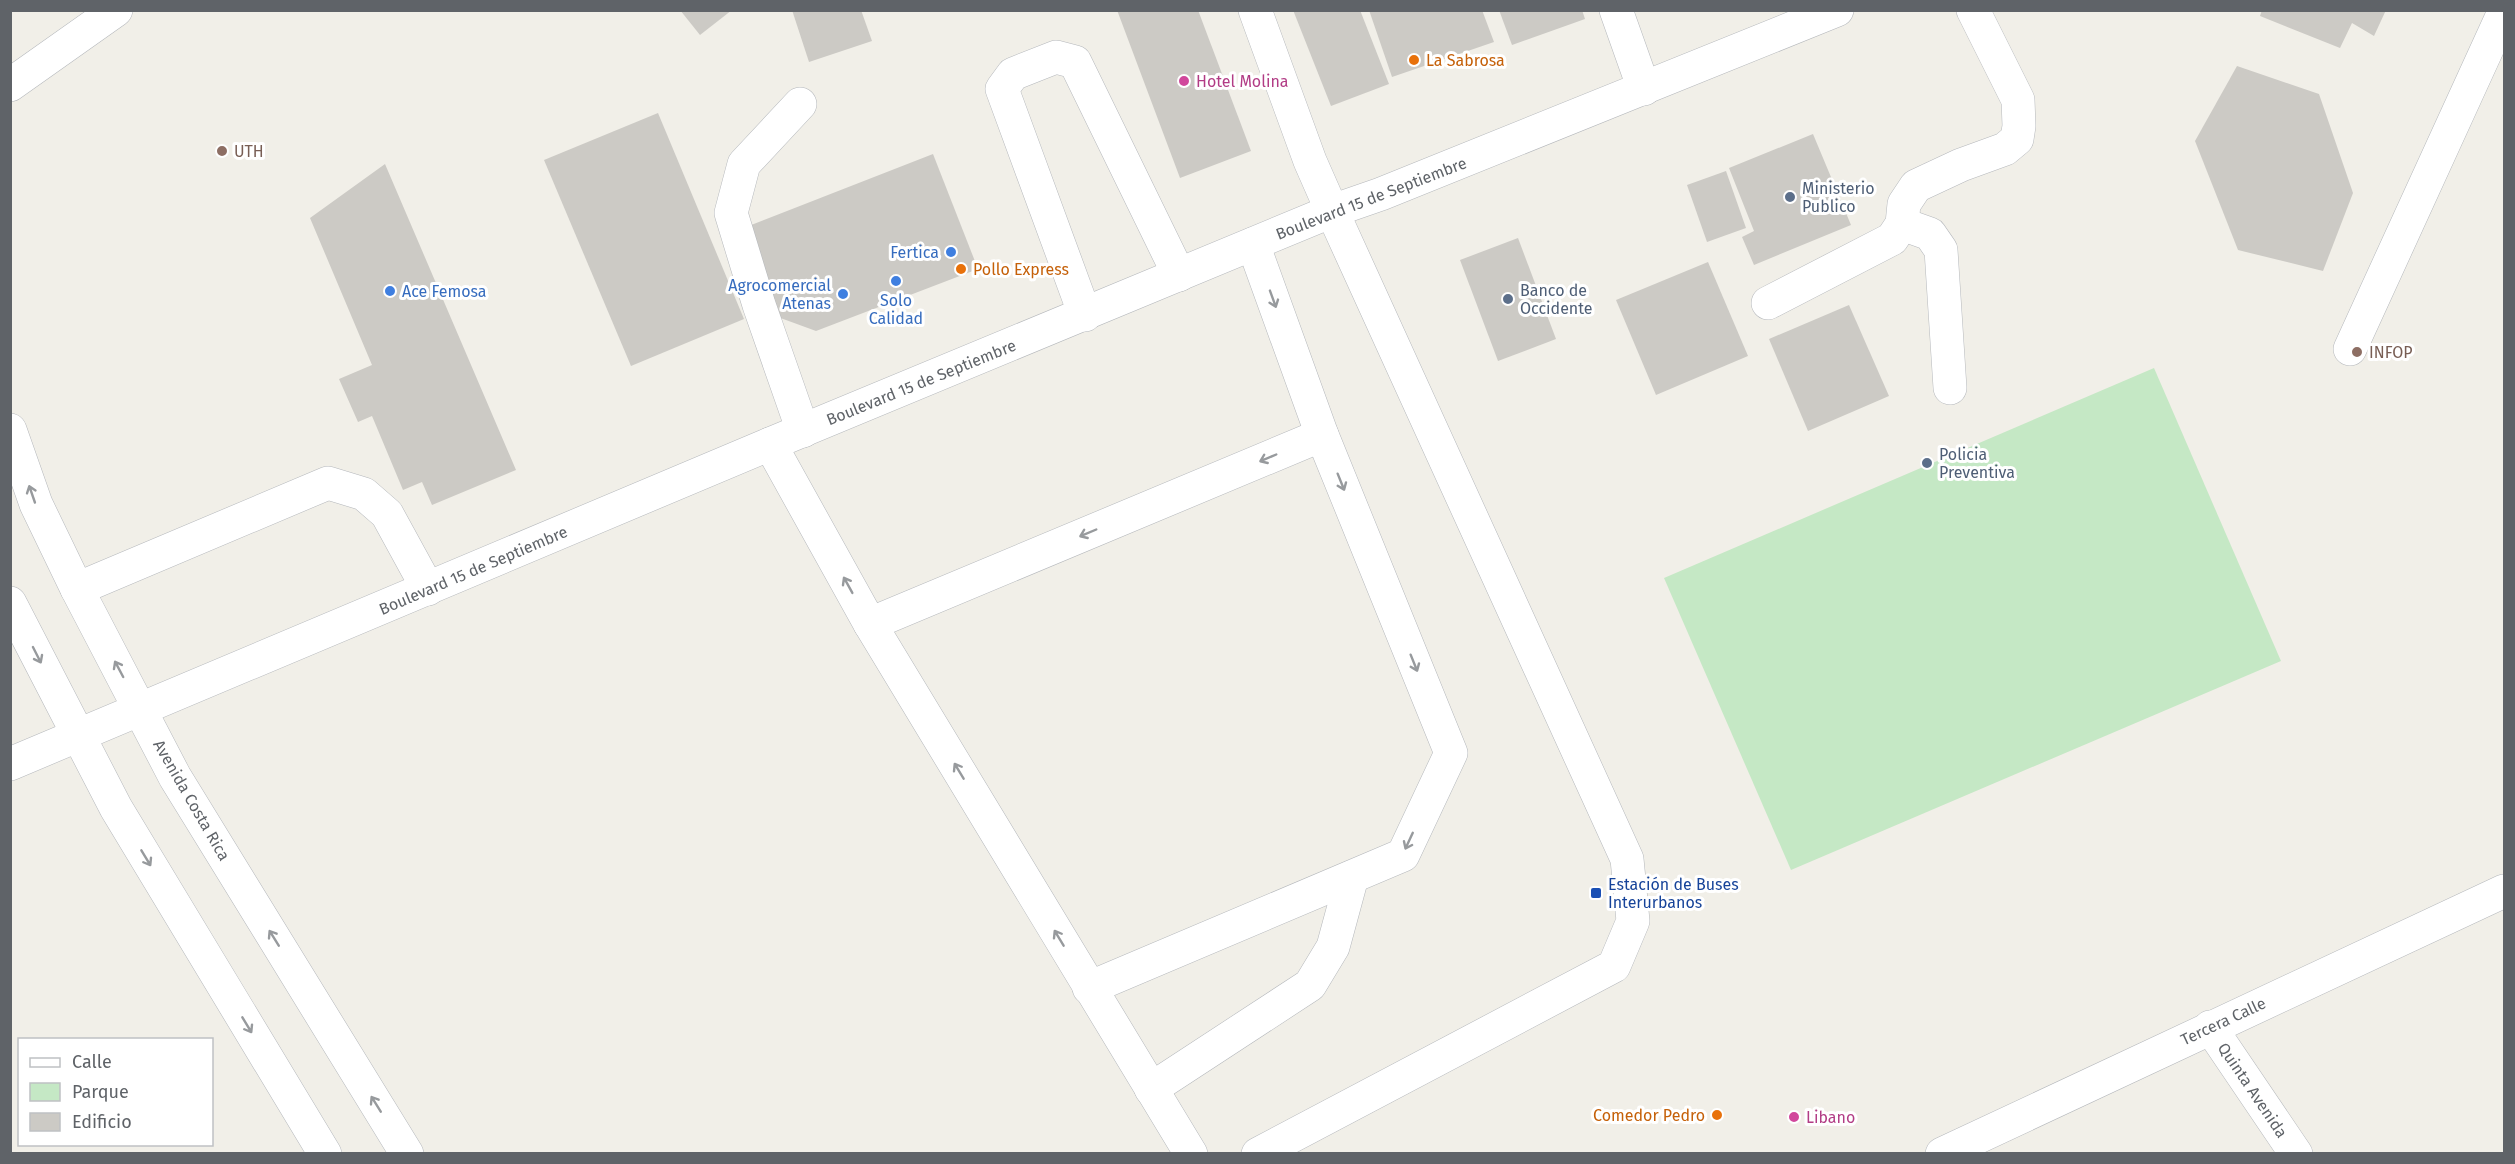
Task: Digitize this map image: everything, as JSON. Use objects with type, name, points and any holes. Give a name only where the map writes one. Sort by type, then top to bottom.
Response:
[{"type":"street","points":[[10,85],[116,10]]},
{"type":"street","points":[[1256,10],[1310,161],[1627,859],[1633,921],[1614,966],[1258,1154]]},
{"type":"street","points":[[1617,10],[1644,89]]},
{"type":"street","name":"Boulevard 15 de Septiembre","points":[[10,764],[770,444],[1332,211],[1381,194],[1837,10]]},
{"type":"street","points":[[1768,303],[1892,239],[1902,224],[1905,204],[1916,186],[1961,165],[2005,149],[2017,139],[2018,100],[1974,10]]},
{"type":"street","points":[[2350,349],[2505,12]]},
{"type":"street","points":[[1084,315],[1002,89],[1013,74],[1056,57],[1075,62],[1179,275]]},
{"type":"street","points":[[800,104],[744,164],[731,213],[759,305],[803,431]]},
{"type":"street","points":[[1902,224],[1930,234],[1941,250],[1950,388]]},
{"type":"street","points":[[1089,988],[1403,855],[1450,753],[1322,435],[1253,244]]},
{"type":"street","name":"Avenida Costa Rica","points":[[10,430],[36,504],[77,589],[175,777],[407,1154]]},
{"type":"street","points":[[870,624],[1322,435]]},
{"type":"street","points":[[770,444],[870,624],[1191,1154]]},
{"type":"street","points":[[77,589],[328,483],[364,494],[387,514],[428,589]]},
{"type":"street","points":[[10,603],[116,808],[326,1154]]},
{"type":"street","points":[[1151,1089],[1310,985],[1333,947],[1352,877]]},
{"type":"street","name":"Tercera Calle","points":[[1942,1154],[2210,1027],[2502,898]]},
{"type":"street","name":"Quinta Avenida","points":[[2210,1027],[2296,1154]]},
{"type":"green space","points":[[2154,368],[2281,661],[1791,870],[1664,578]]},
{"type":"building","points":[[680,10],[732,10],[700,35]]},
{"type":"building","points":[[792,10],[861,10],[872,41],[809,62]]},
{"type":"building","name":"Hotel Molina","points":[[1117,10],[1198,10],[1251,151],[1180,178]]},
{"type":"building","name":"Hotel Molina","points":[[1293,10],[1360,10],[1389,84],[1331,106]]},
{"type":"building","name":"La Sabrosa","points":[[1369,10],[1482,10],[1494,42],[1392,77]]},
{"type":"building","points":[[1499,10],[1582,10],[1585,19],[1512,45]]},
{"type":"building","points":[[2262,10],[2386,10],[2374,36],[2352,23],[2340,48],[2260,16]]},
{"type":"building","points":[[2237,66],[2319,94],[2353,193],[2323,271],[2238,250],[2195,141]]},
{"type":"building","points":[[658,113],[744,319],[631,366],[544,160]]},
{"type":"building","name":"Ministerio Publico","points":[[1813,134],[1851,225],[1754,265],[1742,237],[1754,231],[1729,168]]},
{"type":"building","points":[[933,154],[978,269],[816,331],[775,316],[741,229]]},
{"type":"building","name":"Ace Femosa","points":[[385,164],[516,470],[432,505],[422,482],[403,490],[372,416],[358,422],[339,379],[372,365],[310,218]]},
{"type":"building","points":[[1726,171],[1746,228],[1707,242],[1687,185]]},
{"type":"building","name":"Banco de Occidente","points":[[1518,238],[1556,339],[1498,361],[1460,260]]},
{"type":"building","points":[[1708,262],[1748,356],[1656,395],[1616,300]]},
{"type":"building","points":[[1849,305],[1889,396],[1808,431],[1769,339]]},
{"type":"place","name":"La Sabrosa","points":[[1414,60]]},
{"type":"place","name":"Hotel Molina","points":[[1184,81]]},
{"type":"place","name":"UTH","points":[[222,151]]},
{"type":"place","name":"Ministerio Publico","points":[[1790,197]]},
{"type":"place","name":"Fertica","points":[[951,252]]},
{"type":"place","name":"Pollo Express","points":[[961,269]]},
{"type":"place","name":"Solo Calidad","points":[[896,281]]},
{"type":"place","name":"Ace Femosa","points":[[390,291]]},
{"type":"place","name":"Agrocomercial Atenas","points":[[843,294]]},
{"type":"place","name":"Banco de Occidente","points":[[1508,299]]},
{"type":"place","name":"INFOP","points":[[2357,352]]},
{"type":"place","name":"Policia Preventiva","points":[[1927,463]]},
{"type":"place","name":"Estación de Buses Interurbanos","points":[[1596,893]]},
{"type":"place","name":"Comedor Pedro","points":[[1717,1115]]},
{"type":"place","name":"Libano","points":[[1794,1117]]}]
